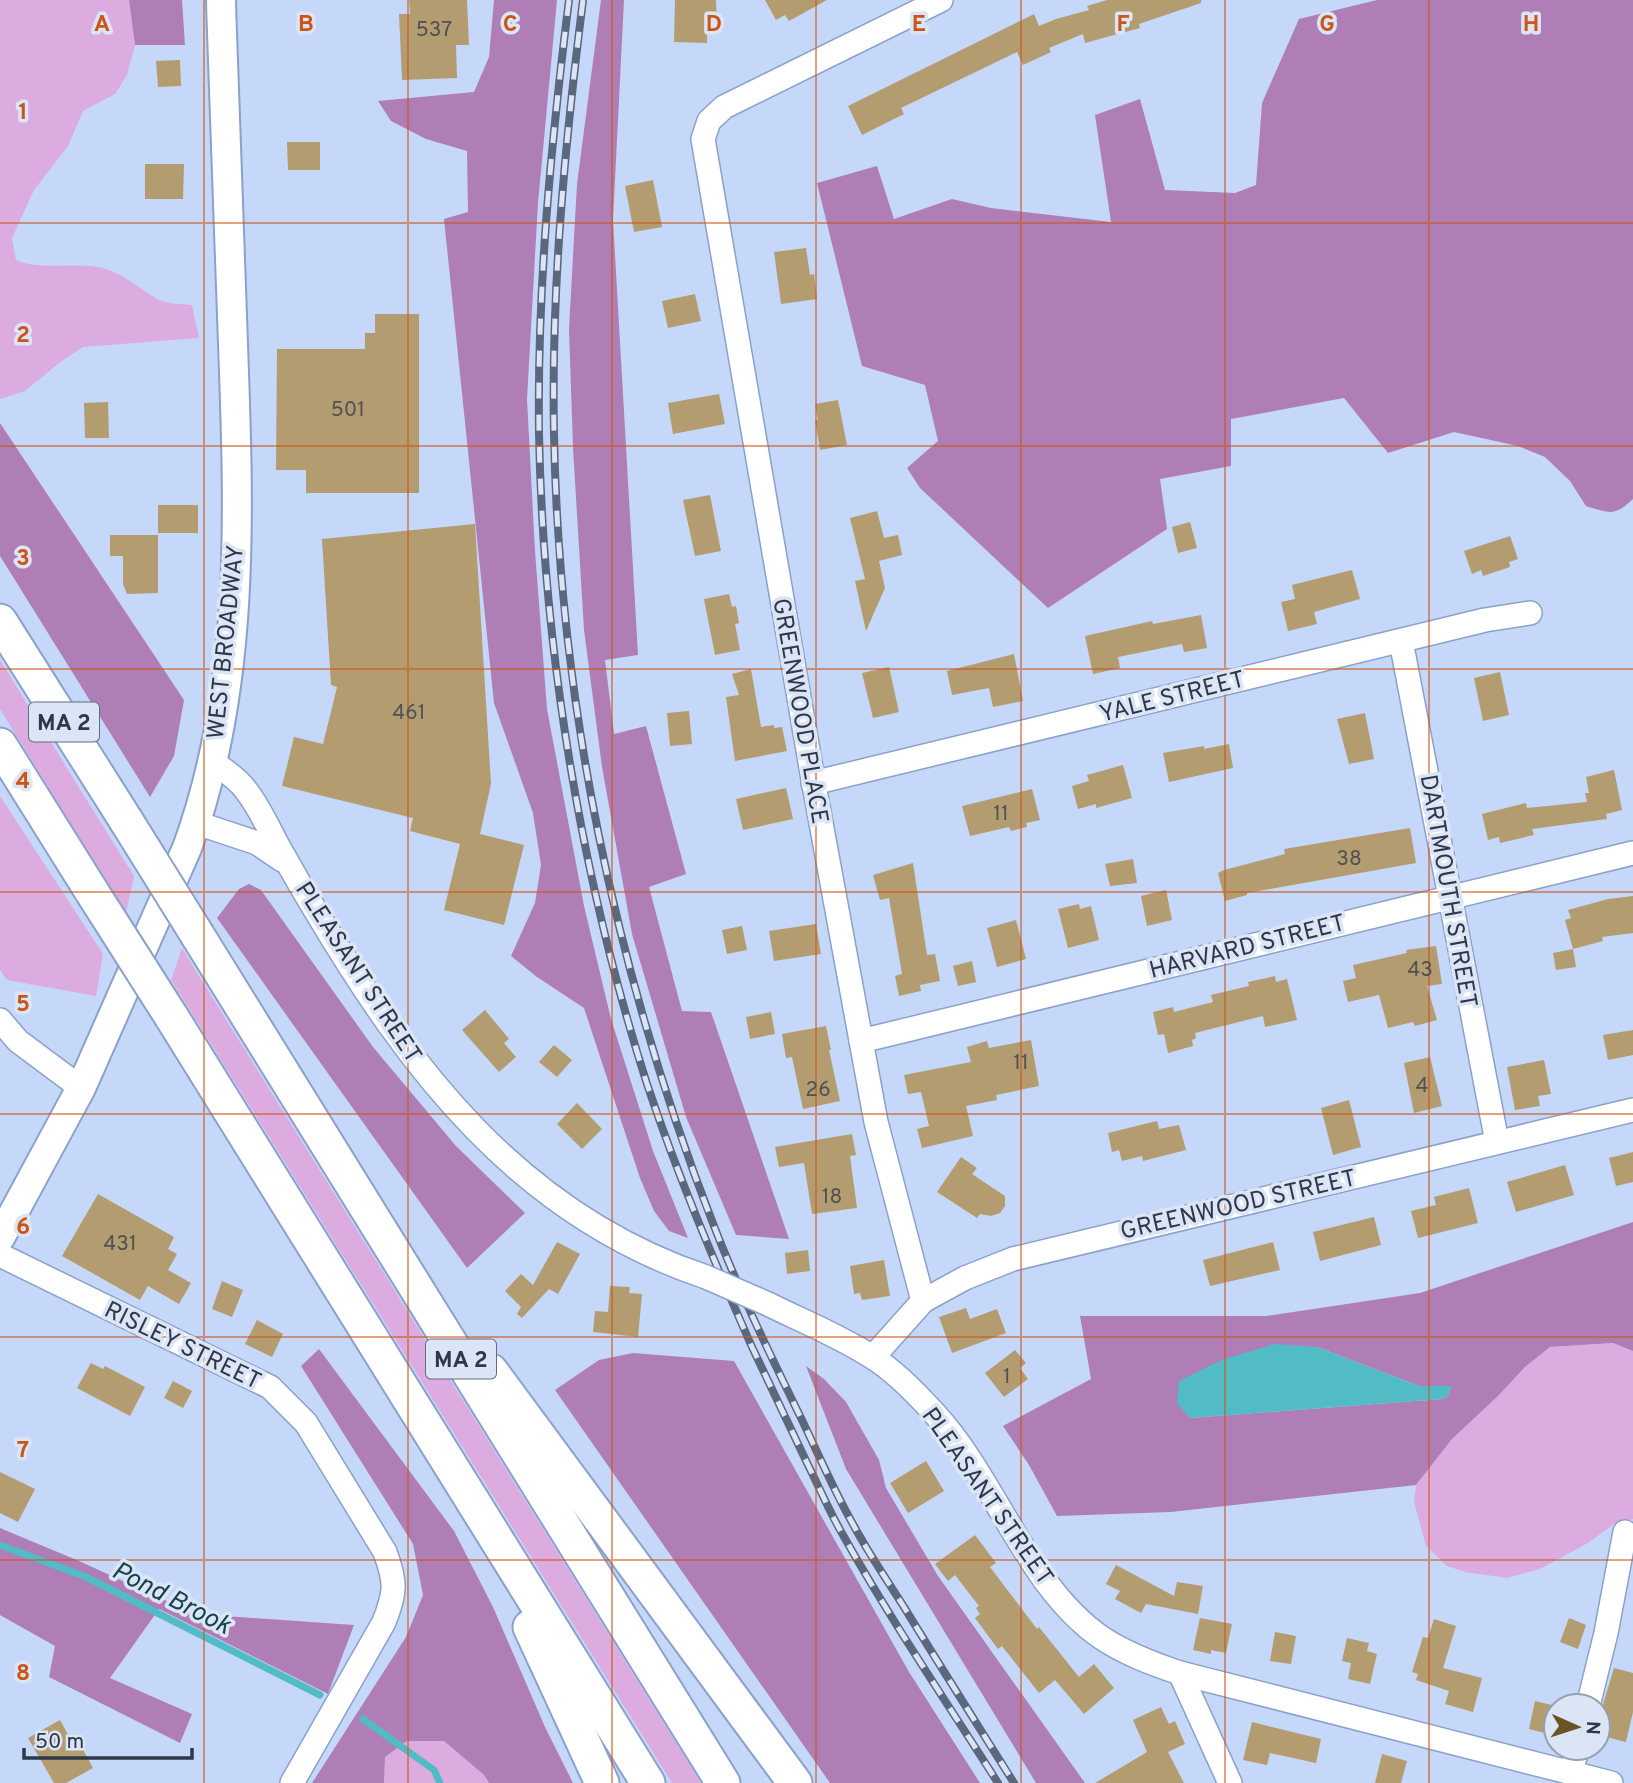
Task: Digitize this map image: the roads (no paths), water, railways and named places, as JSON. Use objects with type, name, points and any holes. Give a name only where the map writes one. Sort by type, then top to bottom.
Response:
[{"type":"highway","name":"MA 2","points":[[0,621],[366,1205],[723,1783]]},
{"type":"highway","name":"MA 2","points":[[0,745],[648,1783]]},
{"type":"highway","points":[[366,1205],[795,1783]]},
{"type":"highway","points":[[475,1504],[602,1783]]},
{"type":"main road","name":"WEST BROADWAY","points":[[0,1238],[81,1088],[197,823],[213,762],[225,692],[236,582],[235,401],[221,0]]},
{"type":"street","name":"GREENWOOD PLACE","points":[[923,1301],[876,1122],[813,783],[704,149],[705,130],[710,118],[724,107],[941,0]]},
{"type":"street","name":"YALE STREET","points":[[813,783],[1506,615],[1530,613]]},
{"type":"street","name":"DARTMOUTH STREET","points":[[1401,640],[1497,1142]]},
{"type":"street","name":"PLEASANT STREET","points":[[213,762],[244,787],[290,867],[386,1021],[438,1089],[500,1155],[593,1227],[643,1253],[768,1304],[873,1357],[908,1386],[951,1434],[1049,1586],[1068,1608],[1103,1639],[1146,1661],[1180,1673],[1611,1783]]},
{"type":"street","name":"PLEASANT STREET","points":[[197,823],[257,843],[273,852],[290,867]]},
{"type":"street","name":"HARVARD STREET","points":[[861,1041],[1633,853]]},
{"type":"street","points":[[0,1020],[18,1041],[81,1088]]},
{"type":"street","name":"GREENWOOD STREET","points":[[873,1357],[923,1301],[965,1278],[1041,1251],[1633,1110]]},
{"type":"street","name":"RISLEY STREET","points":[[0,1255],[257,1380],[282,1398],[306,1423],[385,1552],[392,1570],[394,1597],[384,1622],[292,1783]]},
{"type":"street","points":[[1591,1692],[1606,1633],[1625,1532]]},
{"type":"street","points":[[1180,1673],[1230,1783]]},
{"type":"street","points":[[1571,1774],[1574,1762]]},
{"type":"waterway","name":"Pond Brook","points":[[0,1545],[86,1577],[320,1695]]},
{"type":"waterway","name":"Pond Brook","points":[[363,1719],[434,1770],[440,1783]]},
{"type":"railway","points":[[569,0],[546,216],[540,324],[539,433],[542,515],[548,597],[570,762],[603,926],[624,1006],[659,1118],[696,1217],[752,1347],[838,1527],[899,1629],[998,1783]]},
{"type":"railway","points":[[583,0],[570,108],[557,270],[554,434],[558,535],[567,636],[581,737],[599,837],[622,936],[648,1034],[679,1131],[714,1226],[755,1322],[833,1486],[860,1536],[1014,1783]]}]
